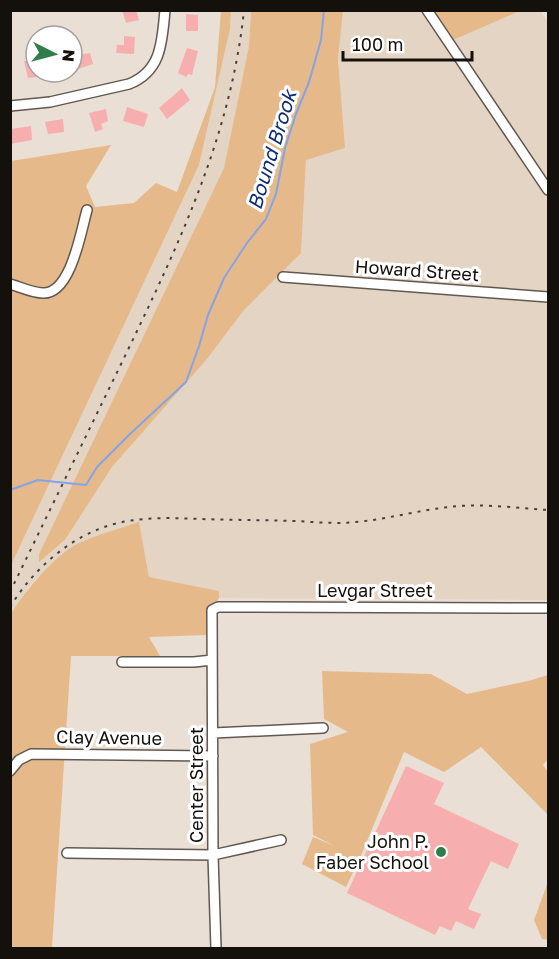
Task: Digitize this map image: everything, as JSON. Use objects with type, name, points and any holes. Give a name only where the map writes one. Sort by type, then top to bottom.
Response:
[{"type":"street","points":[[10,106],[50,102],[139,80],[156,61],[161,44],[165,10]]},
{"type":"street","points":[[427,10],[549,190]]},
{"type":"street","points":[[10,285],[44,293],[58,288],[72,266],[87,210]]},
{"type":"street","name":"Howard Street","points":[[283,277],[549,297]]},
{"type":"street","name":"Levgar Street","points":[[212,621],[212,610],[218,607],[549,608]]},
{"type":"street","name":"Center Street","points":[[212,621],[213,855],[216,948]]},
{"type":"street","points":[[122,662],[194,663],[212,660]]},
{"type":"street","points":[[213,733],[323,728]]},
{"type":"street","name":"Clay Avenue","points":[[10,771],[19,760],[31,754],[213,756]]},
{"type":"street","points":[[68,853],[213,855],[281,840]]},
{"type":"shaded area","points":[[221,11],[231,11],[230,29],[199,165],[11,565],[11,161],[111,145],[86,186],[95,207],[134,203],[156,183],[177,192],[215,87]]},
{"type":"shaded area","points":[[231,11],[251,11],[249,46],[224,168],[39,554],[39,561],[64,542],[112,467],[207,359],[244,310],[301,253],[306,160],[344,148],[338,59],[343,11],[430,11],[451,41],[520,11],[540,11],[548,22],[548,600],[219,598],[219,591],[149,577],[139,523],[75,545],[30,585],[11,616],[10,565],[199,165],[230,29]]},
{"type":"shaded area","points":[[251,11],[343,11],[338,59],[345,148],[306,160],[301,253],[244,310],[207,359],[112,467],[65,540],[39,562],[39,554],[224,168],[249,46]]},
{"type":"shaded area","points":[[430,11],[520,11],[451,41]]},
{"type":"shaded area","points":[[139,522],[149,577],[219,591],[219,598],[209,613],[207,635],[149,637],[160,656],[71,656],[52,948],[11,948],[10,616],[40,576],[68,550],[92,538]]},
{"type":"shaded area","points":[[322,671],[431,674],[467,694],[548,675],[548,759],[543,765],[548,772],[548,815],[481,747],[444,772],[404,752],[346,887],[302,864],[313,837],[335,846],[313,835],[310,744],[348,732],[324,719]]},
{"type":"shaded area","points":[[548,882],[548,940],[542,939],[534,920]]},
{"type":"building","points":[[122,10],[136,10],[139,20],[126,23]]},
{"type":"building","points":[[186,14],[198,15],[198,31],[186,31]]},
{"type":"building","points":[[124,36],[135,37],[134,54],[116,53],[117,45],[124,45]]},
{"type":"building","points":[[187,48],[198,51],[192,75],[188,74],[186,77],[178,73]]},
{"type":"building","points":[[90,53],[93,64],[84,67],[84,54]]},
{"type":"building","points":[[182,88],[190,100],[167,119],[159,108]]},
{"type":"building","points":[[127,107],[148,114],[144,127],[123,121]]},
{"type":"building","points":[[106,109],[108,121],[101,124],[103,129],[95,132],[89,113]]},
{"type":"building","points":[[63,119],[64,132],[48,134],[45,122]]},
{"type":"building","points":[[31,126],[32,140],[10,144],[10,129]]},
{"type":"building","name":"John P. Faber School","points":[[406,766],[444,783],[434,804],[519,844],[508,869],[491,861],[468,909],[481,914],[474,929],[456,921],[451,931],[440,926],[435,935],[347,893]]},
{"type":"waterway","name":"Bound Brook","points":[[10,490],[38,480],[86,485],[97,467],[186,382],[208,315],[224,278],[266,219],[276,194],[285,148],[309,82],[321,40],[324,10]]},
{"type":"railway","points":[[10,592],[144,316],[182,232],[215,146],[237,57],[244,10]]},
{"type":"railway","points":[[10,607],[32,577],[60,551],[92,532],[128,521],[173,518],[341,523],[368,521],[461,506],[548,510]]},
{"type":"place","name":"John P. Faber School","points":[[441,852]]}]
